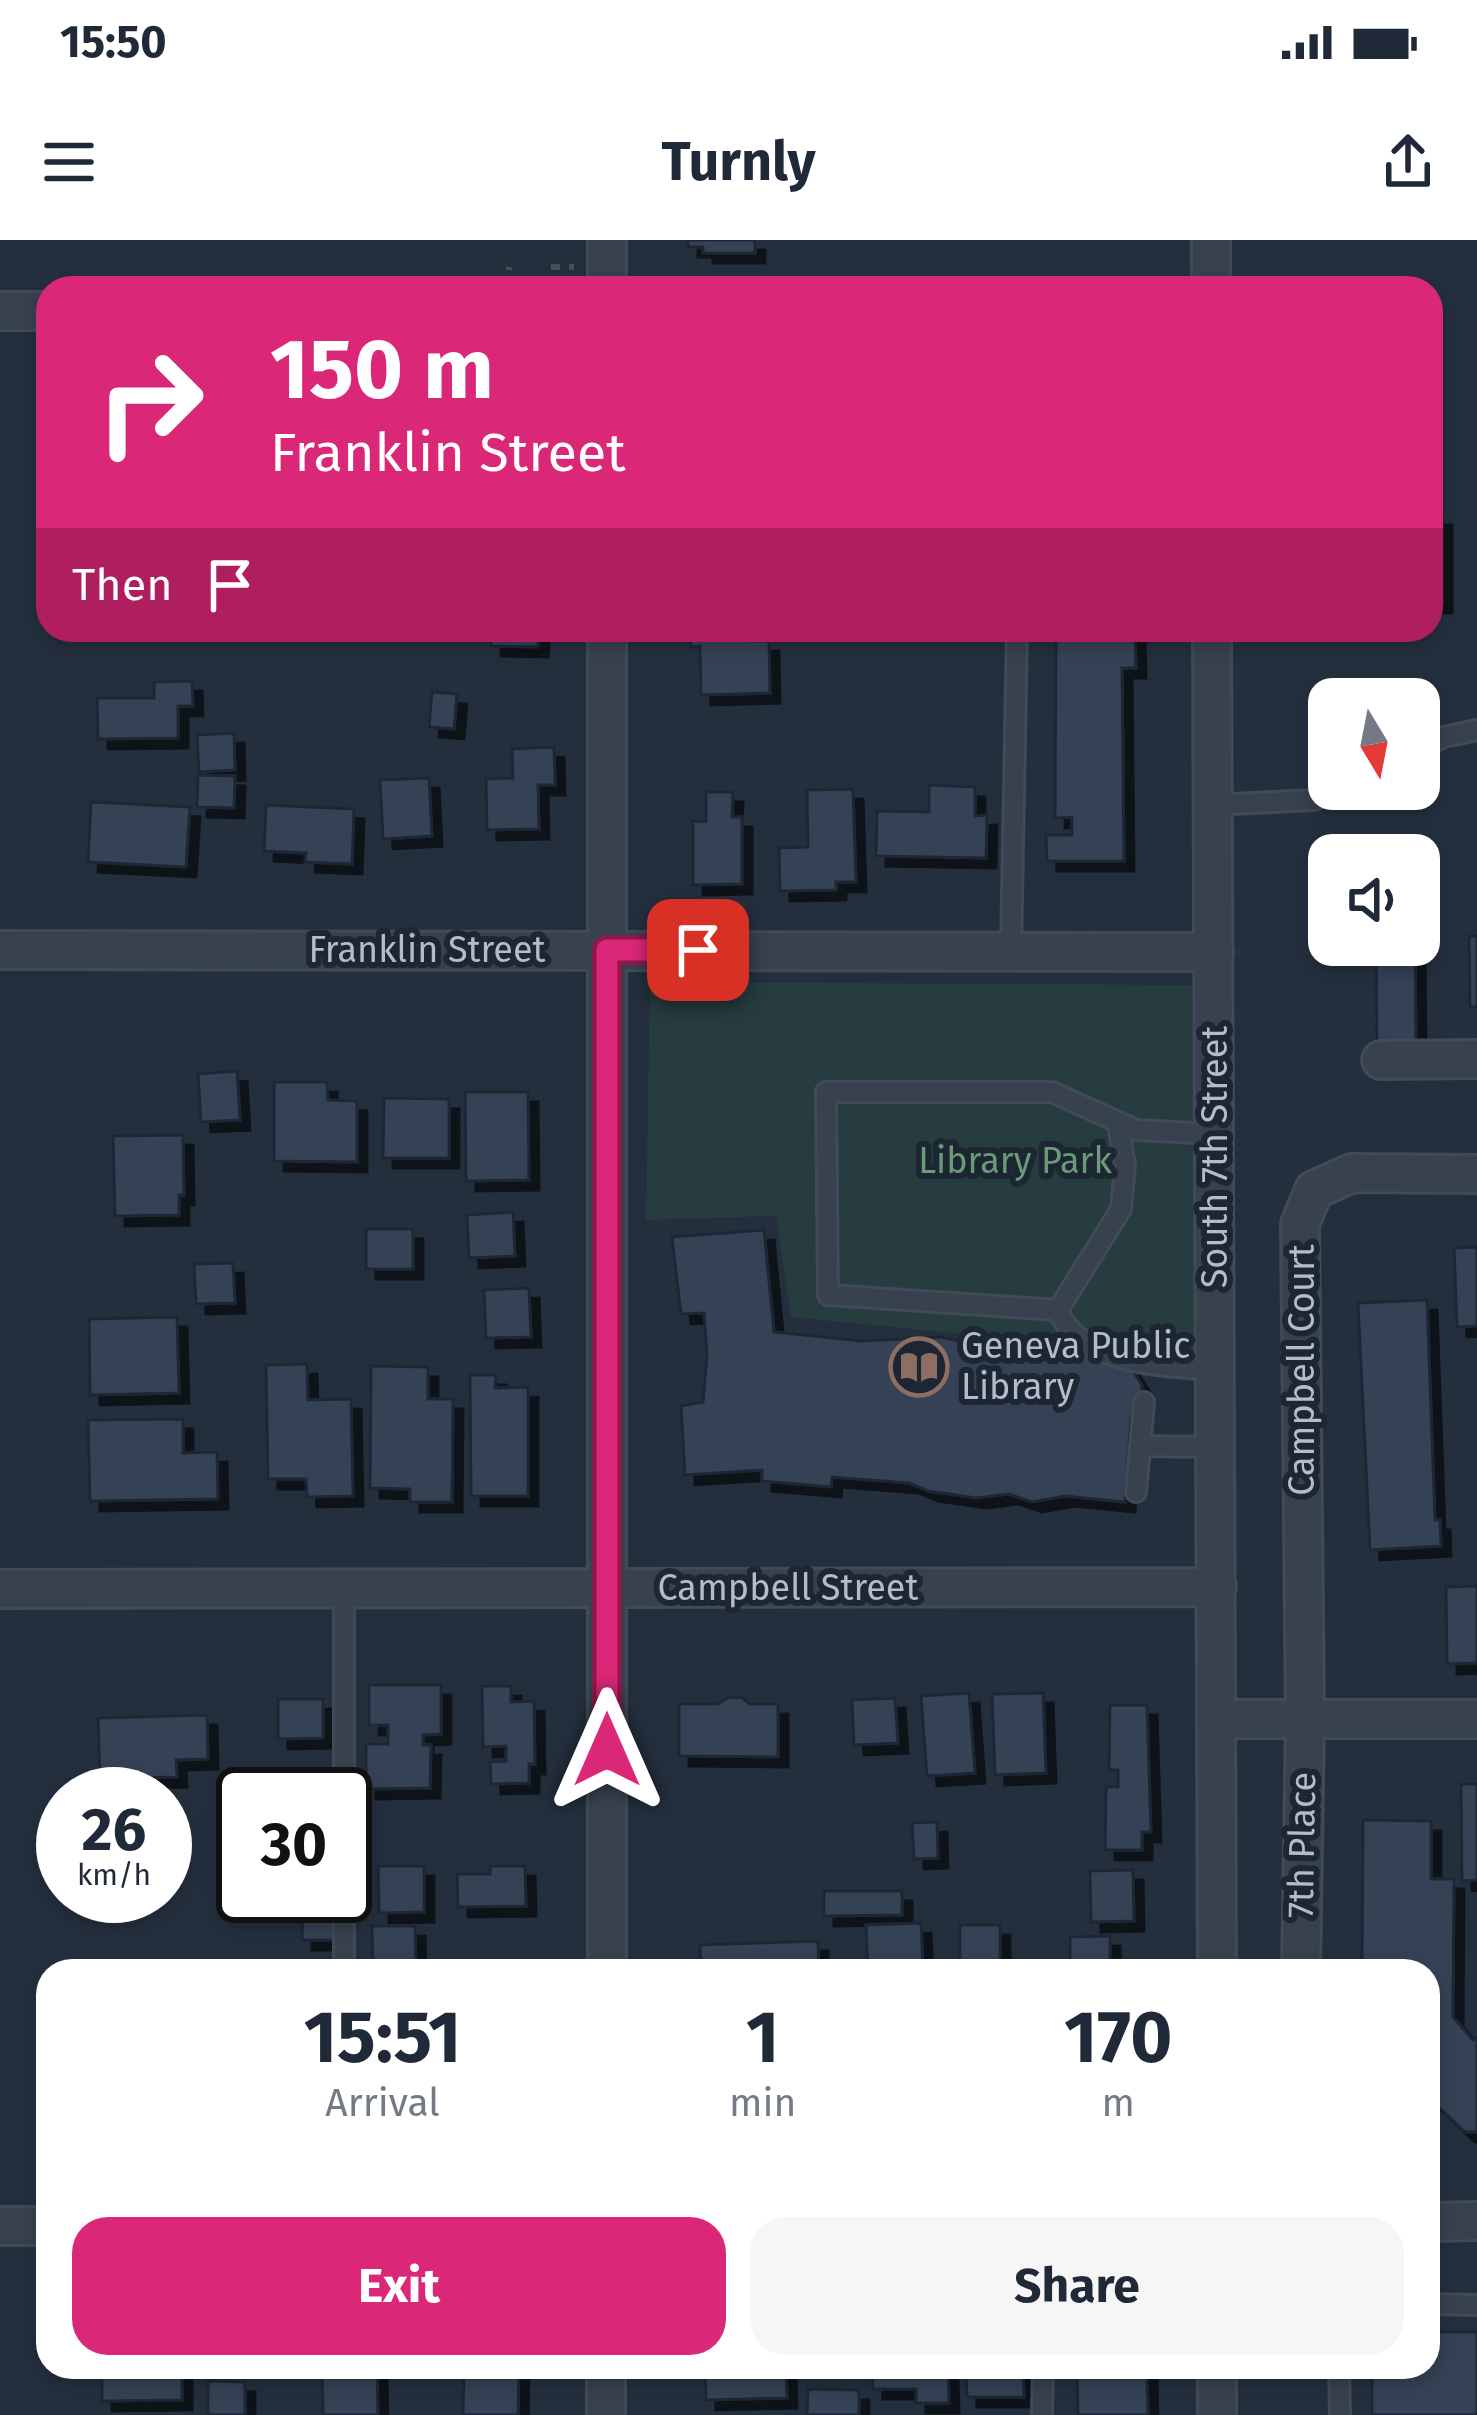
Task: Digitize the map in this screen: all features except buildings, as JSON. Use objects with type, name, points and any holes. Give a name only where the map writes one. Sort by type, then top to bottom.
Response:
[{"type":"street","points":[[607,240],[607,276]]},
{"type":"street","points":[[1211,240],[1211,276]]},
{"type":"street","points":[[0,311],[36,311]]},
{"type":"street","points":[[607,642],[607,1959]]},
{"type":"street","name":"South 7th Street","points":[[1212,642],[1217,1959]]},
{"type":"street","name":"Franklin Street","points":[[0,950],[1214,952]]},
{"type":"street","points":[[1381,1060],[1477,1059]]},
{"type":"street","name":"Campbell Court","points":[[1305,1718],[1300,1224],[1314,1190],[1352,1173],[1477,1174]]},
{"type":"street","name":"Campbell Street","points":[[0,1589],[1216,1586]]},
{"type":"street","name":"7th Place","points":[[1300,1959],[1305,1718]]},
{"type":"street","points":[[1218,1719],[1477,1719]]},
{"type":"street","points":[[1440,2222],[1477,2221]]},
{"type":"street","points":[[0,2226],[36,2226]]},
{"type":"street","points":[[606,2379],[606,2415]]},
{"type":"street","points":[[1217,2379],[1217,2415]]},
{"type":"lane","points":[[1011,951],[1017,642]]},
{"type":"lane","points":[[1440,739],[1477,730]]},
{"type":"lane","points":[[1213,806],[1308,800]]},
{"type":"lane","points":[[1058,1310],[828,1295],[826,1092],[1052,1092],[1136,1130],[1215,1134]]},
{"type":"lane","points":[[1058,1310],[1121,1209],[1125,1165],[1118,1125]]},
{"type":"lane","points":[[1058,1310],[1072,1333],[1103,1350],[1161,1366],[1216,1370]]},
{"type":"lane","points":[[1136,1492],[1144,1402]]},
{"type":"lane","points":[[1140,1446],[1216,1447]]},
{"type":"lane","points":[[344,1589],[344,1767]]},
{"type":"lane","points":[[344,1923],[344,1959]]},
{"type":"lane","points":[[1440,2304],[1477,2306]]},
{"type":"lane","points":[[1042,2415],[1043,2379]]},
{"type":"lane","points":[[1340,2379],[1340,2415]]},
{"type":"path","points":[[509,267],[509,276]]},
{"type":"green space","name":"Library Park","points":[[650,982],[1192,985],[1195,1357],[791,1317],[776,1216],[646,1220]]},
{"type":"place","name":"Geneva Public Library","points":[[919,1367]]},
{"type":"route","points":[[607,1750],[607,950],[698,950]]}]
